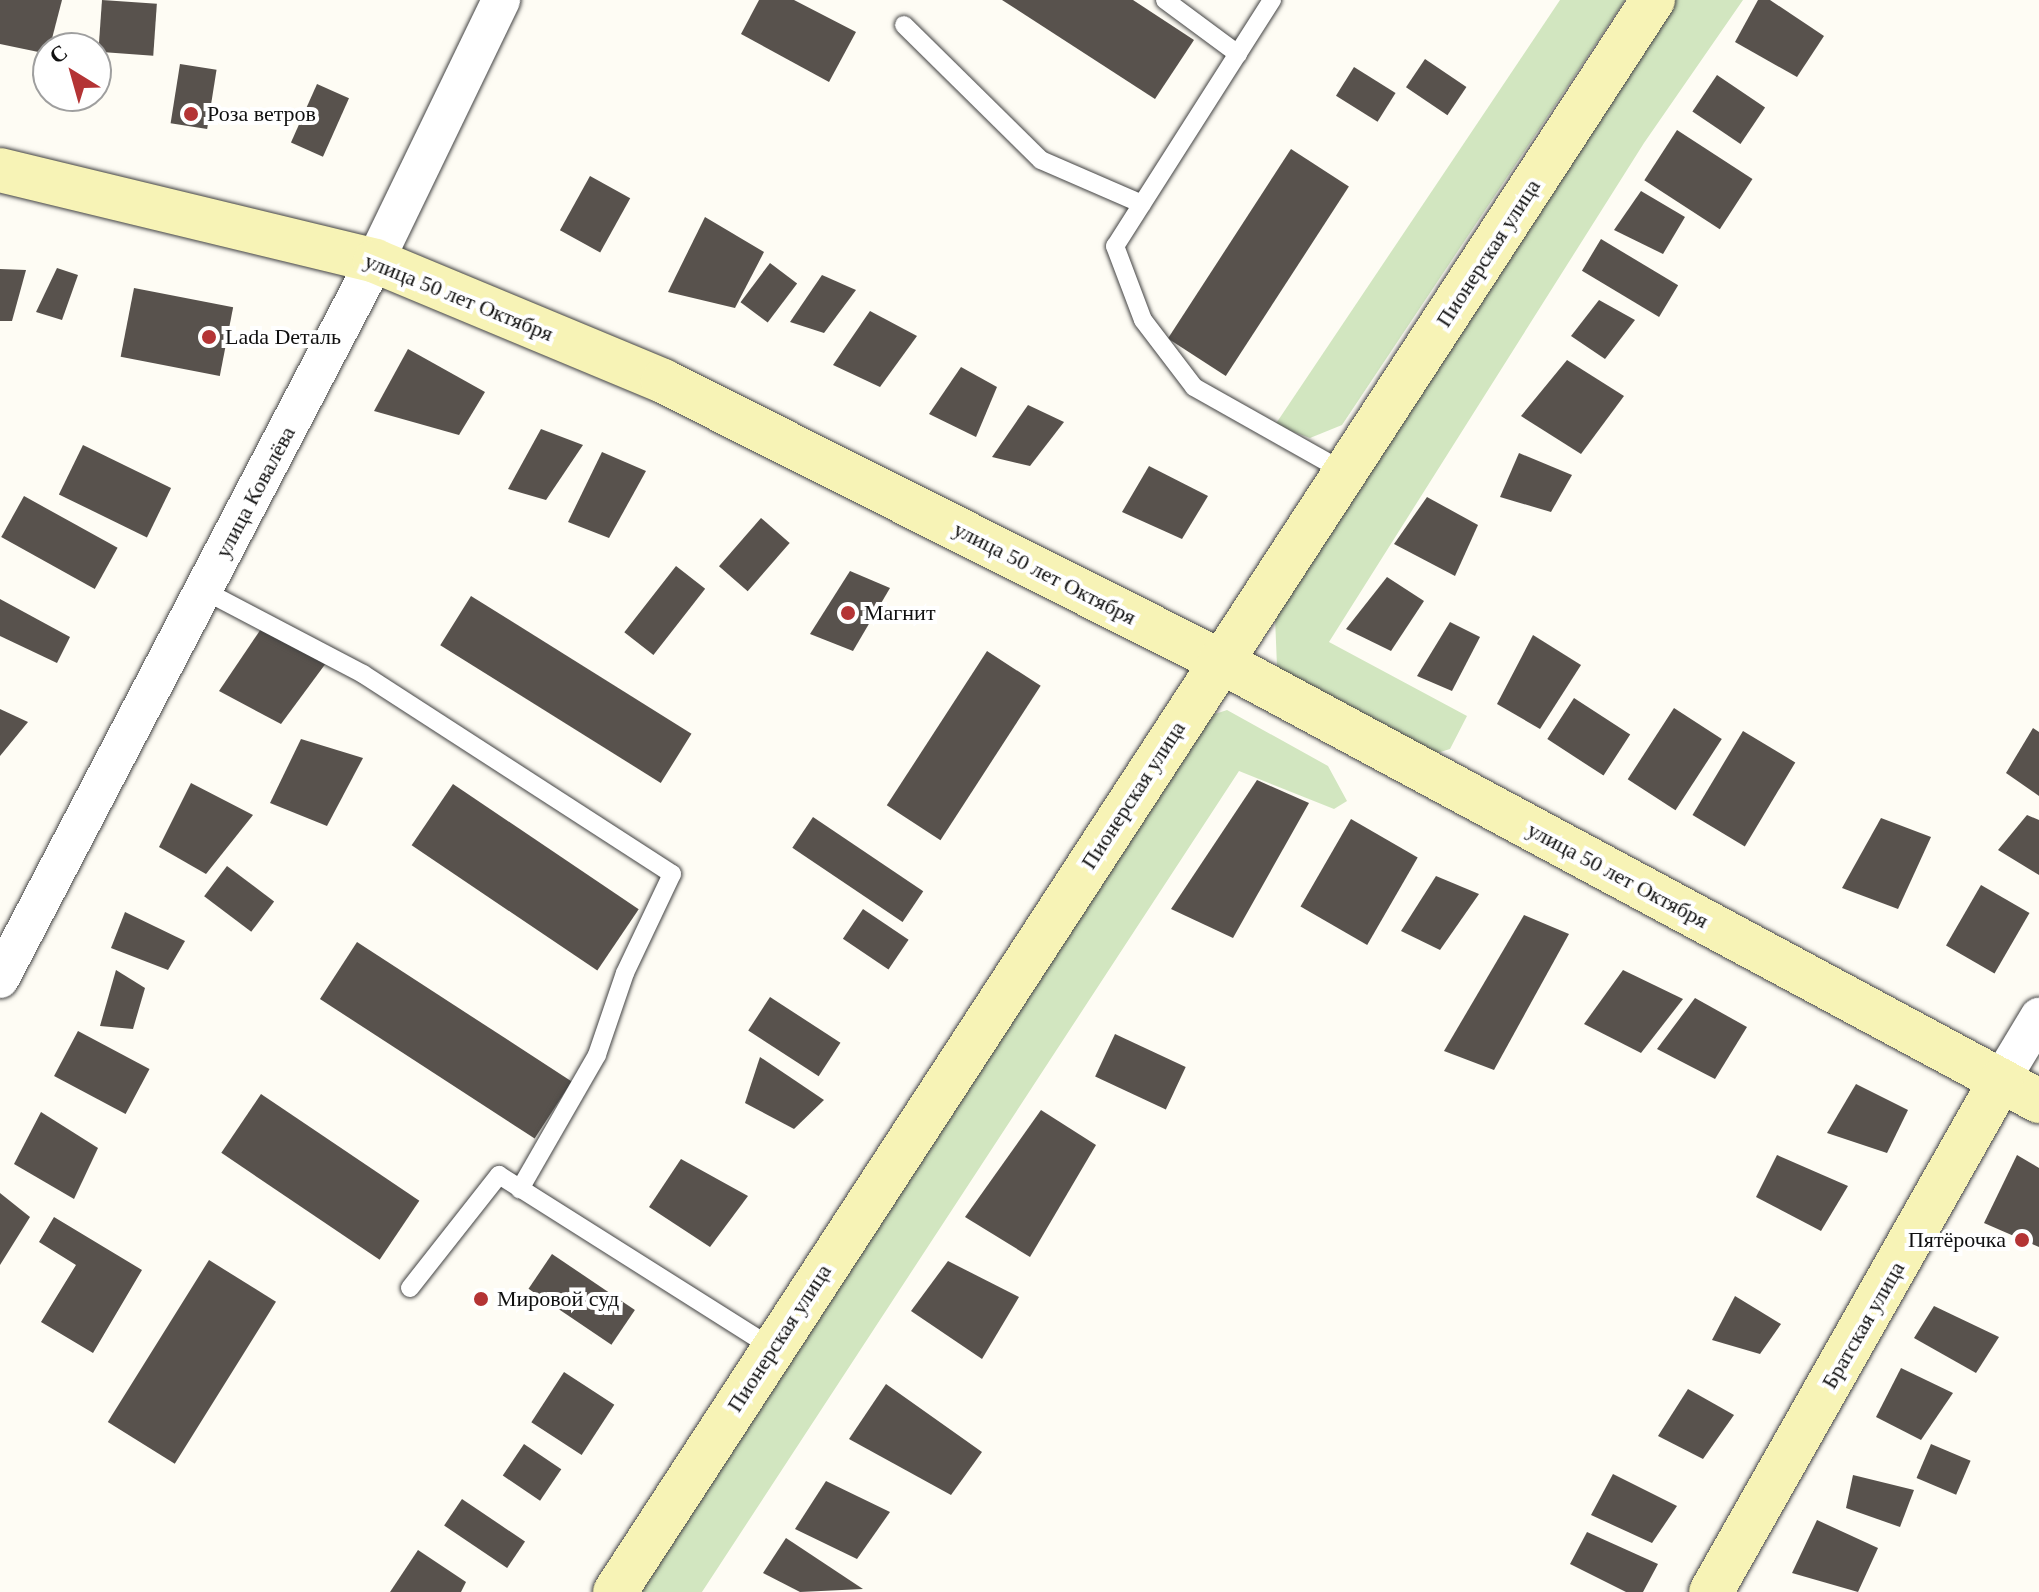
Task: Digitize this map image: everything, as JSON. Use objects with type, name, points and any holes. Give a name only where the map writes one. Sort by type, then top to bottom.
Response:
[{"type":"main road","name":"Пионерская улица","points":[[615,1592],[1653,0]]},
{"type":"main road","name":"улица 50 лет Октября","points":[[0,170],[375,261],[663,381],[1220,661],[2039,1101]]},
{"type":"main road","name":"Братская улица","points":[[1711,1592],[2001,1080]]},
{"type":"street","name":"улица Ковалёва","points":[[0,979],[375,261],[501,0]]},
{"type":"street","name":"Братская улица","points":[[2001,1080],[2039,1017]]},
{"type":"lane","points":[[1165,0],[1238,54]]},
{"type":"lane","points":[[1272,0],[1115,246],[1122,277],[1165,355],[1194,387],[1345,472]]},
{"type":"lane","points":[[904,25],[1041,160],[1142,204]]},
{"type":"lane","points":[[203,590],[363,674],[672,874],[625,973],[597,1055],[520,1189]]},
{"type":"lane","points":[[410,1288],[499,1175],[773,1348]]},
{"type":"green space","points":[[1560,0],[1625,0],[1342,425],[1310,438],[1275,425]]},
{"type":"green space","points":[[1673,0],[1743,0],[1644,143],[1329,642],[1467,716],[1450,749],[1437,753],[1277,667],[1275,617]]},
{"type":"green space","points":[[1227,710],[1328,766],[1347,801],[1334,809],[1239,771],[702,1592],[632,1592],[1209,716]]},
{"type":"building","points":[[0,0],[62,0],[54,32],[32,32],[32,51],[0,44]]},
{"type":"building","points":[[102,0],[157,4],[153,56],[112,53],[112,32],[100,32]]},
{"type":"building","points":[[759,0],[794,0],[856,32],[829,82],[741,34]]},
{"type":"building","points":[[1002,0],[1133,0],[1194,40],[1155,99]]},
{"type":"building","points":[[1758,0],[1770,0],[1824,36],[1797,77],[1735,42]]},
{"type":"building","points":[[1425,59],[1466,87],[1447,115],[1406,87]]},
{"type":"building","points":[[180,64],[217,70],[207,129],[171,123]]},
{"type":"building","points":[[1354,67],[1396,93],[1378,122],[1336,96]]},
{"type":"building","points":[[1717,75],[1765,107],[1740,144],[1692,111]]},
{"type":"building","points":[[317,84],[349,98],[323,157],[291,142]]},
{"type":"building","points":[[1677,130],[1752,179],[1720,229],[1644,180]]},
{"type":"building","points":[[1291,149],[1349,187],[1226,376],[1168,339]]},
{"type":"building","points":[[590,176],[630,198],[600,253],[560,230]]},
{"type":"building","points":[[1641,191],[1685,217],[1663,254],[1614,230]]},
{"type":"building","points":[[705,217],[764,252],[735,308],[668,292]]},
{"type":"building","points":[[1601,239],[1678,285],[1659,317],[1582,271]]},
{"type":"building","points":[[770,263],[797,283],[768,323],[741,302]]},
{"type":"building","points":[[57,268],[78,275],[62,320],[36,312]]},
{"type":"building","points":[[0,269],[26,270],[12,321],[0,321]]},
{"type":"building","points":[[822,275],[856,290],[824,333],[790,322]]},
{"type":"building","points":[[134,288],[233,307],[220,376],[121,357]]},
{"type":"building","points":[[1599,300],[1635,320],[1605,359],[1571,336]]},
{"type":"building","points":[[870,311],[917,336],[880,387],[833,365]]},
{"type":"building","points":[[408,349],[485,392],[459,435],[374,411]]},
{"type":"building","points":[[1567,360],[1624,396],[1581,454],[1521,416]]},
{"type":"building","points":[[961,367],[997,387],[976,437],[929,414]]},
{"type":"building","points":[[1028,405],[1064,422],[1030,466],[992,457]]},
{"type":"building","points":[[541,429],[583,445],[546,500],[508,489]]},
{"type":"building","points":[[83,445],[171,488],[147,537],[59,494]]},
{"type":"building","points":[[602,452],[646,471],[609,538],[568,522]]},
{"type":"building","points":[[1519,453],[1572,475],[1551,512],[1500,497]]},
{"type":"building","points":[[1149,466],[1208,496],[1182,539],[1122,512]]},
{"type":"building","points":[[24,496],[118,548],[95,589],[1,537]]},
{"type":"building","points":[[1427,497],[1478,525],[1455,576],[1394,544]]},
{"type":"building","points":[[761,518],[790,543],[748,591],[719,566]]},
{"type":"building","points":[[676,566],[705,589],[653,655],[624,632]]},
{"type":"building","points":[[850,571],[890,588],[853,651],[810,634]]},
{"type":"building","points":[[1387,577],[1424,601],[1391,651],[1346,629]]},
{"type":"building","points":[[471,596],[691,734],[661,783],[440,645]]},
{"type":"building","points":[[0,599],[70,637],[57,663],[0,636]]},
{"type":"building","points":[[1450,622],[1480,637],[1452,691],[1417,676]]},
{"type":"building","points":[[265,623],[332,655],[281,724],[219,691]]},
{"type":"building","points":[[1533,635],[1581,665],[1540,729],[1497,704]]},
{"type":"building","points":[[987,651],[1041,686],[940,840],[887,805]]},
{"type":"building","points":[[1574,698],[1630,734],[1604,776],[1547,739]]},
{"type":"building","points":[[1674,708],[1722,739],[1676,810],[1628,779]]},
{"type":"building","points":[[0,709],[28,722],[0,756]]},
{"type":"building","points":[[2033,728],[2039,732],[2039,796],[2006,773]]},
{"type":"building","points":[[1743,731],[1795,762],[1745,846],[1693,815]]},
{"type":"building","points":[[301,739],[363,758],[327,826],[270,803]]},
{"type":"building","points":[[1257,780],[1309,803],[1233,938],[1171,909]]},
{"type":"building","points":[[191,783],[253,815],[206,874],[159,847]]},
{"type":"building","points":[[453,784],[639,909],[597,971],[412,845]]},
{"type":"building","points":[[2027,815],[2039,820],[2039,875],[1998,850]]},
{"type":"building","points":[[813,817],[923,891],[903,922],[792,848]]},
{"type":"building","points":[[1881,818],[1931,837],[1898,909],[1842,888]]},
{"type":"building","points":[[1351,819],[1418,857],[1367,945],[1300,906]]},
{"type":"building","points":[[227,866],[274,902],[251,932],[204,896]]},
{"type":"building","points":[[1436,876],[1479,894],[1440,950],[1401,931]]},
{"type":"building","points":[[1981,885],[2029,913],[1994,974],[1946,946]]},
{"type":"building","points":[[863,909],[909,940],[888,970],[843,939]]},
{"type":"building","points":[[125,912],[185,941],[168,970],[111,948]]},
{"type":"building","points":[[1524,915],[1569,934],[1494,1070],[1444,1051]]},
{"type":"building","points":[[357,942],[572,1081],[535,1138],[320,999]]},
{"type":"building","points":[[116,970],[145,988],[133,1029],[100,1026]]},
{"type":"building","points":[[1623,970],[1683,999],[1641,1053],[1584,1024]]},
{"type":"building","points":[[770,997],[840,1043],[819,1076],[748,1031]]},
{"type":"building","points":[[1695,998],[1747,1027],[1715,1079],[1657,1049]]},
{"type":"building","points":[[78,1031],[150,1069],[126,1114],[54,1076]]},
{"type":"building","points":[[1115,1034],[1186,1067],[1166,1110],[1095,1077]]},
{"type":"building","points":[[760,1057],[824,1100],[794,1129],[745,1103]]},
{"type":"building","points":[[1856,1084],[1908,1110],[1887,1153],[1827,1133]]},
{"type":"building","points":[[261,1094],[419,1201],[380,1260],[221,1153]]},
{"type":"building","points":[[1041,1110],[1096,1145],[1030,1257],[965,1217]]},
{"type":"building","points":[[41,1112],[98,1148],[74,1199],[14,1164]]},
{"type":"building","points":[[1777,1155],[1848,1186],[1821,1231],[1756,1197]]},
{"type":"building","points":[[2017,1155],[2039,1168],[2039,1247],[1984,1223]]},
{"type":"building","points":[[681,1159],[748,1196],[710,1247],[649,1207]]},
{"type":"building","points":[[0,1193],[30,1217],[0,1265]]},
{"type":"building","points":[[54,1217],[142,1270],[93,1353],[41,1322],[76,1265],[39,1242]]},
{"type":"building","points":[[552,1254],[635,1310],[611,1345],[529,1289]]},
{"type":"building","points":[[209,1260],[276,1302],[175,1464],[108,1422]]},
{"type":"building","points":[[948,1261],[1019,1297],[982,1359],[911,1311]]},
{"type":"building","points":[[1735,1296],[1781,1324],[1760,1354],[1712,1340]]},
{"type":"building","points":[[1934,1306],[1999,1337],[1976,1373],[1914,1338]]},
{"type":"building","points":[[1901,1368],[1953,1393],[1921,1440],[1876,1417]]},
{"type":"building","points":[[564,1372],[614,1405],[582,1455],[531,1422]]},
{"type":"building","points":[[886,1384],[982,1452],[951,1495],[849,1439]]},
{"type":"building","points":[[1688,1389],[1734,1415],[1703,1459],[1658,1436]]},
{"type":"building","points":[[524,1444],[561,1469],[540,1501],[503,1476]]},
{"type":"building","points":[[1931,1444],[1971,1461],[1956,1495],[1917,1478]]},
{"type":"building","points":[[1613,1474],[1677,1506],[1652,1543],[1591,1515]]},
{"type":"building","points":[[1853,1475],[1914,1490],[1900,1527],[1846,1508]]},
{"type":"building","points":[[826,1481],[890,1512],[857,1559],[795,1529]]},
{"type":"building","points":[[462,1499],[525,1541],[507,1568],[444,1526]]},
{"type":"building","points":[[1817,1520],[1878,1548],[1858,1592],[1792,1573]]},
{"type":"building","points":[[1587,1532],[1658,1564],[1643,1592],[1626,1592],[1570,1564]]},
{"type":"building","points":[[786,1538],[863,1589],[800,1592],[763,1573]]},
{"type":"building","points":[[418,1550],[466,1582],[461,1592],[390,1592]]},
{"type":"place","name":"Роза ветров","points":[[191,114]]},
{"type":"place","name":"Lada Dеталь","points":[[209,337]]},
{"type":"place","name":"Магнит","points":[[848,613]]},
{"type":"place","name":"Пятёрочка","points":[[2022,1240]]},
{"type":"place","name":"Мировой суд","points":[[481,1299]]}]
